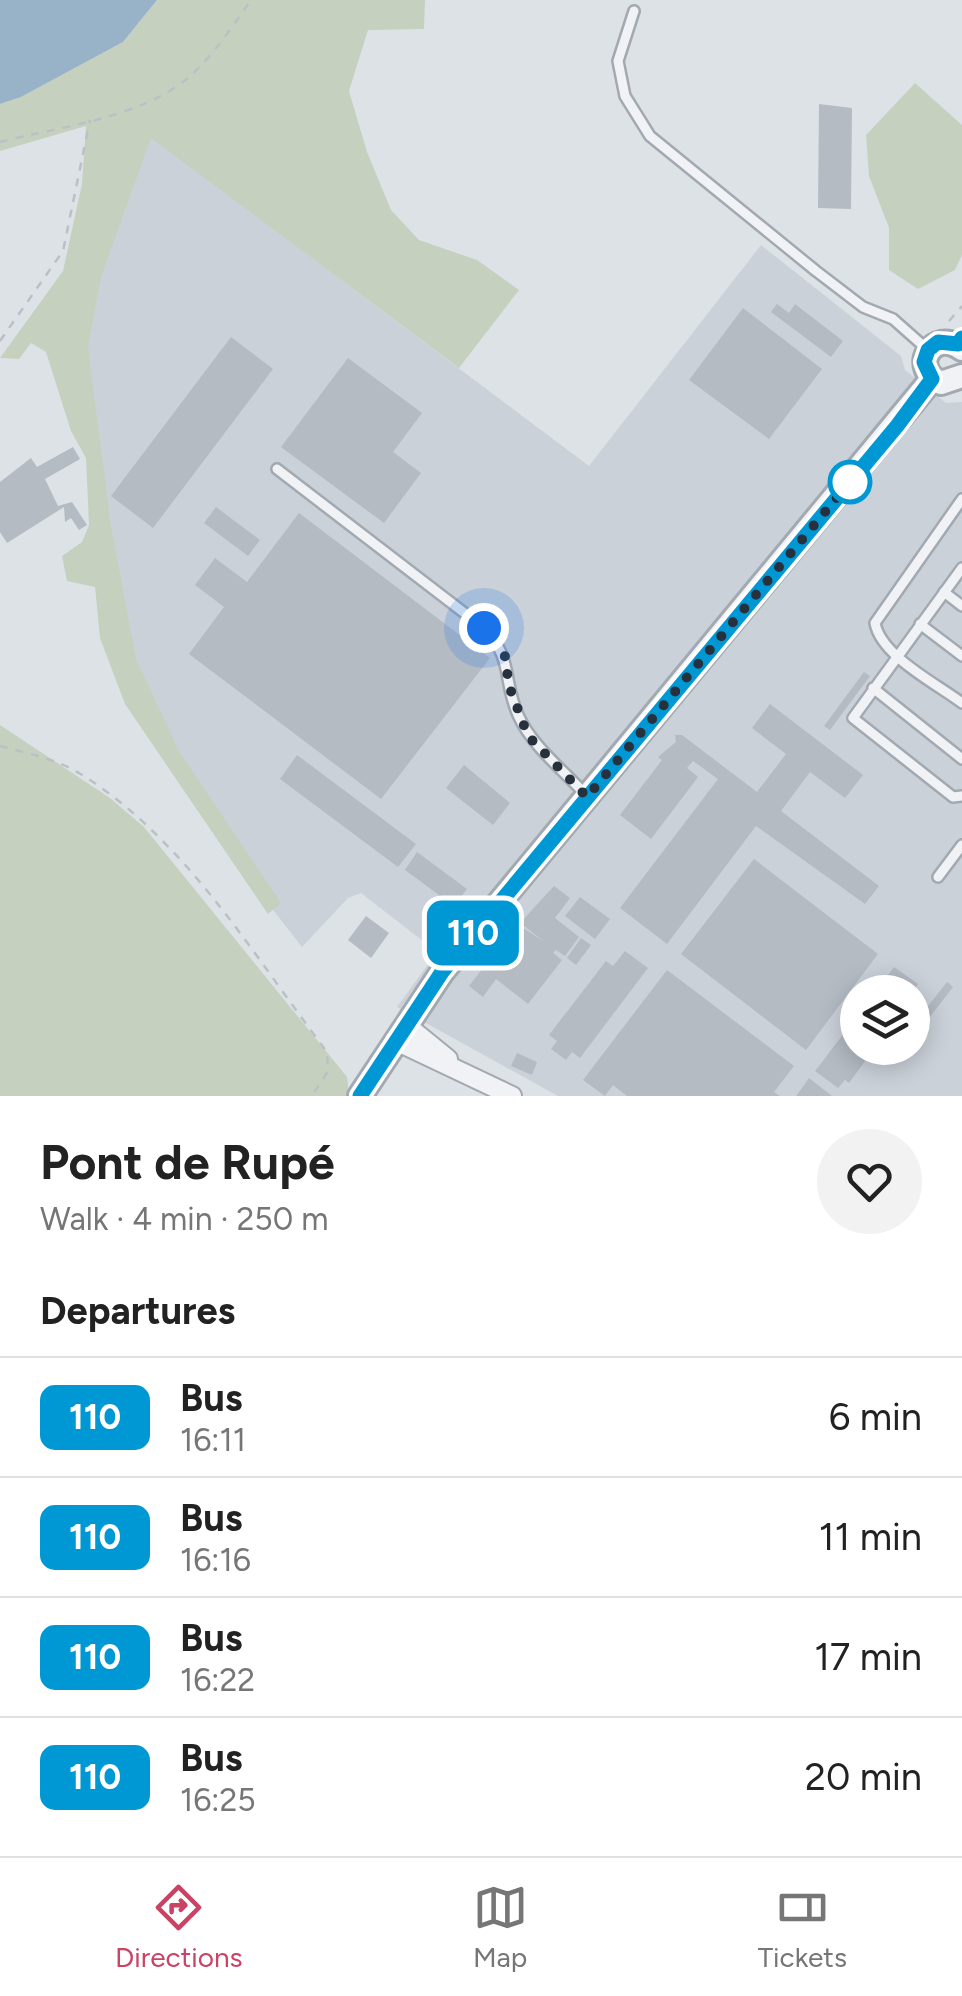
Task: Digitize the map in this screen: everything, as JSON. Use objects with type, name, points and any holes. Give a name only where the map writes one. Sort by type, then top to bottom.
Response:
[{"type":"street","points":[[932,379],[924,362],[928,350],[938,342],[961,344]]},
{"type":"street","points":[[932,379],[952,383],[961,378]]},
{"type":"street","points":[[360,1096],[442,972],[932,379]]},
{"type":"street","points":[[400,1032],[512,1096]]},
{"type":"lane","points":[[634,10],[618,62],[624,96],[650,136],[816,271],[863,307],[893,319],[928,350]]},
{"type":"lane","points":[[277,469],[484,628],[504,650],[509,686],[528,736],[587,797]]},
{"type":"lane","points":[[962,499],[875,623],[880,638],[962,703]]},
{"type":"lane","points":[[962,568],[854,714],[856,725],[953,797],[962,796]]},
{"type":"lane","points":[[944,592],[962,606]]},
{"type":"lane","points":[[920,624],[962,656]]},
{"type":"lane","points":[[874,688],[962,759]]},
{"type":"lane","points":[[938,877],[962,844]]},
{"type":"path","points":[[0,142],[136,105],[186,79],[251,0]]},
{"type":"path","points":[[0,340],[63,251],[90,119]]},
{"type":"path","points":[[0,746],[78,772],[133,813],[190,871],[326,1052],[328,1070],[312,1096]]},
{"type":"shaded area","points":[[123,116],[589,466],[761,245],[901,356],[905,370],[946,403],[962,402],[962,1096],[558,1096],[397,1007],[437,952],[361,893],[348,898],[302,947],[245,874],[118,675],[67,284]]},
{"type":"green space","points":[[157,0],[425,0],[424,29],[368,30],[349,91],[367,152],[391,210],[419,240],[477,260],[519,290],[459,368],[151,138],[101,277],[88,348],[111,526],[136,659],[179,751],[281,903],[268,914],[125,704],[100,638],[95,587],[67,581],[62,556],[82,542],[89,525],[86,458],[71,431],[46,352],[31,343],[19,359],[0,358],[63,271],[82,184],[86,126],[0,151],[0,104],[21,97],[123,42]]},
{"type":"green space","points":[[915,83],[962,125],[962,255],[955,270],[918,289],[889,270],[889,228],[869,176],[866,135]]},
{"type":"green space","points":[[0,725],[110,798],[144,827],[347,1077],[349,1096],[0,1096]]},
{"type":"water","points":[[0,0],[157,0],[123,42],[21,97],[0,104]]},
{"type":"building","points":[[819,104],[852,108],[851,209],[818,208]]},
{"type":"building","points":[[777,304],[789,313],[795,304],[843,341],[831,357],[771,312]]},
{"type":"building","points":[[743,308],[822,369],[769,439],[689,380]]},
{"type":"building","points":[[231,337],[273,369],[153,528],[111,496]]},
{"type":"building","points":[[348,358],[422,413],[393,452],[421,473],[384,523],[281,447]]},
{"type":"building","points":[[73,447],[80,459],[45,479],[58,506],[72,502],[87,525],[79,530],[71,518],[65,522],[64,507],[7,543],[0,532],[0,482],[31,458],[37,467]]},
{"type":"building","points":[[216,507],[260,540],[248,556],[204,523]]},
{"type":"building","points":[[299,513],[490,658],[381,799],[189,654],[224,607],[195,585],[215,558],[247,582]]},
{"type":"building","points":[[864,672],[870,676],[830,730],[824,726]]},
{"type":"building","points":[[770,704],[863,775],[845,798],[810,772],[781,811],[879,886],[865,904],[756,826],[667,944],[620,908],[718,779],[693,761],[687,768],[698,777],[651,839],[620,815],[662,760],[658,757],[676,742],[675,735],[682,735],[757,792],[786,754],[752,728]]},
{"type":"building","points":[[297,755],[416,844],[398,867],[280,779]]},
{"type":"building","points":[[464,765],[510,803],[493,825],[446,788]]},
{"type":"building","points":[[417,852],[467,889],[454,906],[405,870]]},
{"type":"building","points":[[754,859],[878,954],[862,975],[840,975],[840,1005],[806,1050],[681,954]]},
{"type":"building","points":[[554,886],[570,898],[555,918],[579,937],[565,956],[556,950],[553,953],[562,960],[528,1004],[496,979],[483,997],[469,986],[517,924],[545,942],[520,923]]},
{"type":"building","points":[[580,897],[610,919],[595,939],[565,916]]},
{"type":"building","points":[[366,916],[389,933],[371,958],[348,940]]},
{"type":"building","points":[[581,938],[591,945],[576,965],[567,958]]},
{"type":"building","points":[[625,951],[648,968],[580,1058],[572,1052],[566,1060],[551,1049],[557,1041],[549,1035],[606,961],[613,966]]},
{"type":"building","points":[[894,967],[905,975],[888,975]]},
{"type":"building","points":[[667,970],[794,1066],[774,1092],[780,1096],[627,1096],[613,1085],[605,1096],[583,1080]]},
{"type":"building","points":[[947,982],[953,987],[930,1017],[930,1004]]},
{"type":"building","points":[[840,1038],[840,1065],[862,1065],[849,1083],[845,1080],[838,1088],[815,1071]]},
{"type":"building","points":[[517,1053],[537,1062],[532,1075],[511,1066]]},
{"type":"building","points":[[809,1078],[832,1096],[796,1096]]},
{"type":"bus line","name":"110","points":[[360,1096],[442,972],[897,426],[932,379],[924,362],[928,350],[938,342],[958,344],[962,338]]},
{"type":"route","points":[[484,628],[504,650],[509,686],[528,736],[587,797],[850,482]]}]
